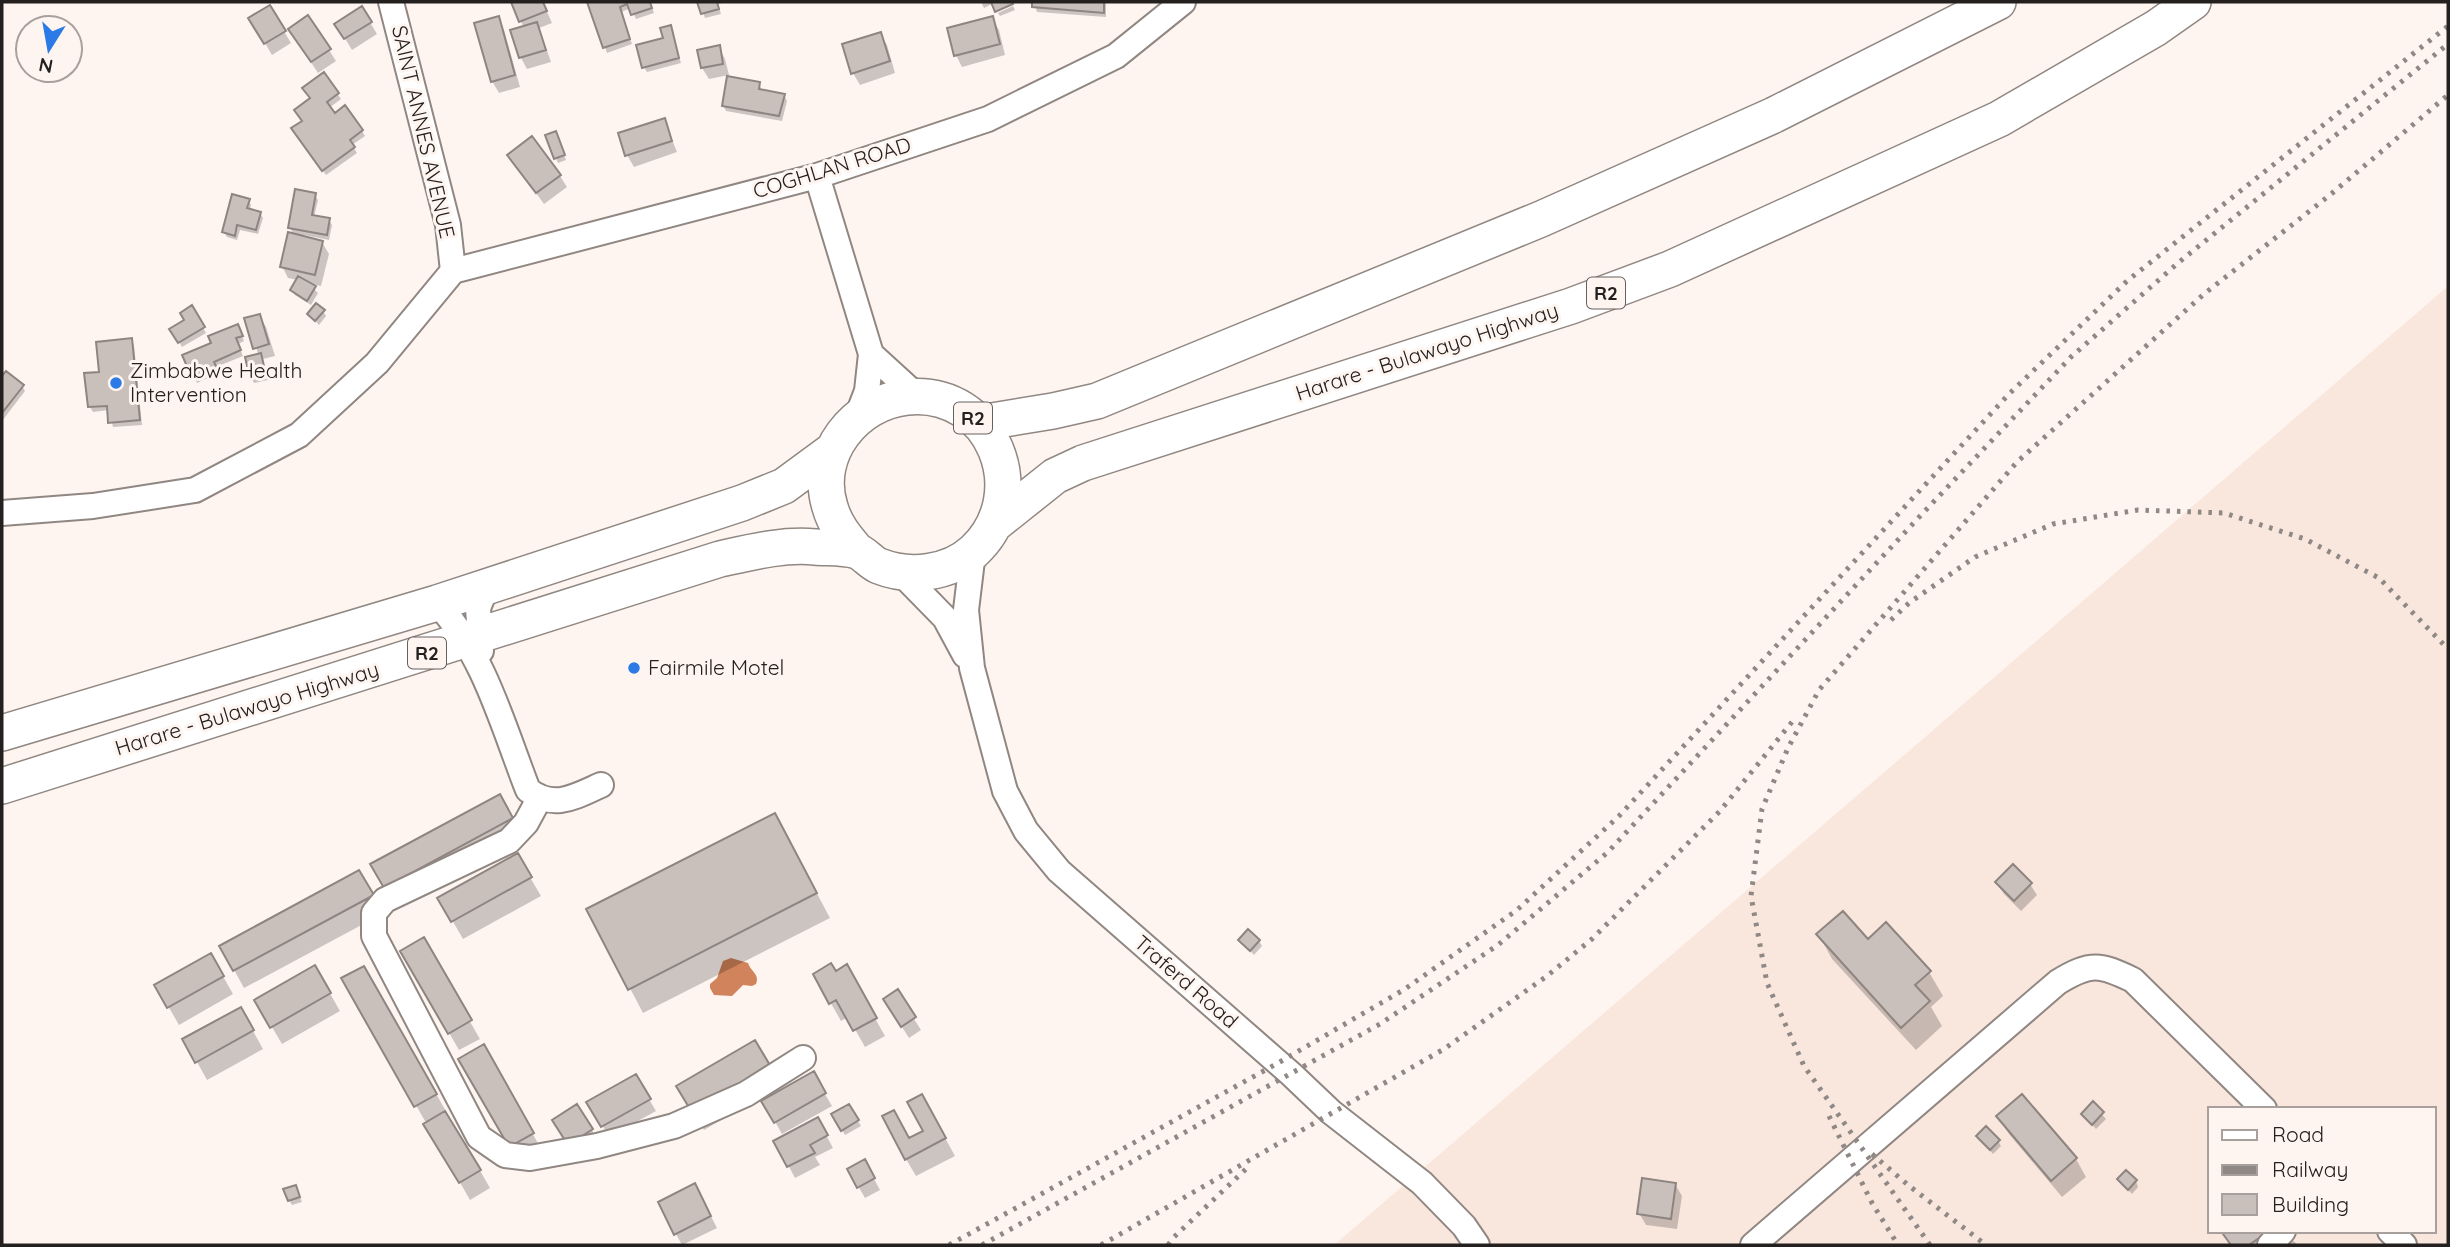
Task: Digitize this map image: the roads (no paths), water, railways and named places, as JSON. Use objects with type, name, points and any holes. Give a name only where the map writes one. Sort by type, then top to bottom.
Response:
[{"type":"highway","name":"R2","points":[[980,423],[1097,401],[1541,219],[1774,115],[1998,2]]},
{"type":"highway","name":"Harare - Bulawayo Highway","points":[[996,523],[1003,497],[1003,471],[995,446],[980,423],[961,409],[940,399],[917,396],[895,398],[875,405],[857,417],[833,450],[826,477],[829,504],[839,530],[857,551],[877,566],[900,572],[926,572],[951,566],[974,552],[996,523],[1055,476],[1083,463],[1571,306],[1670,269],[1999,118],[2156,28],[2193,2]]},
{"type":"highway","name":"Harare - Bulawayo Highway","points":[[2,733],[437,603],[742,503],[784,486],[833,450]]},
{"type":"highway","name":"Harare - Bulawayo Highway","points":[[2,786],[475,648],[720,559],[772,548],[811,547],[857,551]]},
{"type":"street","name":"SAINT ANNES AVENUE","points":[[392,2],[448,225],[453,271]]},
{"type":"street","name":"COGHLAN ROAD","points":[[453,271],[817,176],[988,120],[1116,57],[1183,2]]},
{"type":"street","points":[[817,176],[871,354],[867,391],[857,417]]},
{"type":"street","points":[[2,513],[93,506],[195,490],[288,441],[299,435],[377,363],[453,271]]},
{"type":"street","points":[[871,354],[917,396]]},
{"type":"street","name":"Traferd Road","points":[[974,552],[965,610],[972,668],[1005,791],[1026,831],[1059,871],[1331,1112],[1422,1183],[1464,1226],[1477,1245]]},
{"type":"street","name":"Traferd Road","points":[[900,572],[945,618],[972,668]]},
{"type":"street","points":[[475,648],[478,608],[486,586]]},
{"type":"street","points":[[437,603],[475,648],[528,790],[539,799],[558,802],[601,785]]},
{"type":"street","points":[[539,799],[526,823],[509,841],[384,900],[374,914],[374,936],[479,1137],[505,1155],[530,1158],[597,1146],[674,1126],[746,1094],[803,1059]]},
{"type":"street","points":[[1753,1245],[2058,982],[2080,969],[2106,967],[2133,981],[2262,1107]]},
{"type":"railway","points":[[949,1245],[1278,1063],[1405,989],[1517,910],[1619,816],[2009,394],[2127,281],[2448,26]]},
{"type":"railway","points":[[982,1245],[1380,1024],[1498,945],[1608,852],[2071,357],[2178,263],[2448,44]]},
{"type":"railway","points":[[1930,1245],[1804,1066],[1767,983],[1751,896],[1762,809],[1788,748],[1819,690],[2017,462],[2204,294],[2330,195],[2448,95]]},
{"type":"railway","points":[[1891,620],[1909,603],[1975,557],[2053,524],[2138,510],[2224,513],[2305,539],[2379,578],[2448,649]]},
{"type":"railway","points":[[1101,1245],[1444,1049],[1547,976],[1592,939],[1720,811],[1796,717]]},
{"type":"railway","points":[[1829,1116],[1872,1203],[1898,1245]]},
{"type":"railway","points":[[1872,1154],[1986,1245]]},
{"type":"railway","points":[[1168,1245],[1246,1169]]},
{"type":"place","name":"Zimbabwe Health Intervention","points":[[116,383]]},
{"type":"place","name":"Fairmile Motel","points":[[634,668]]}]
